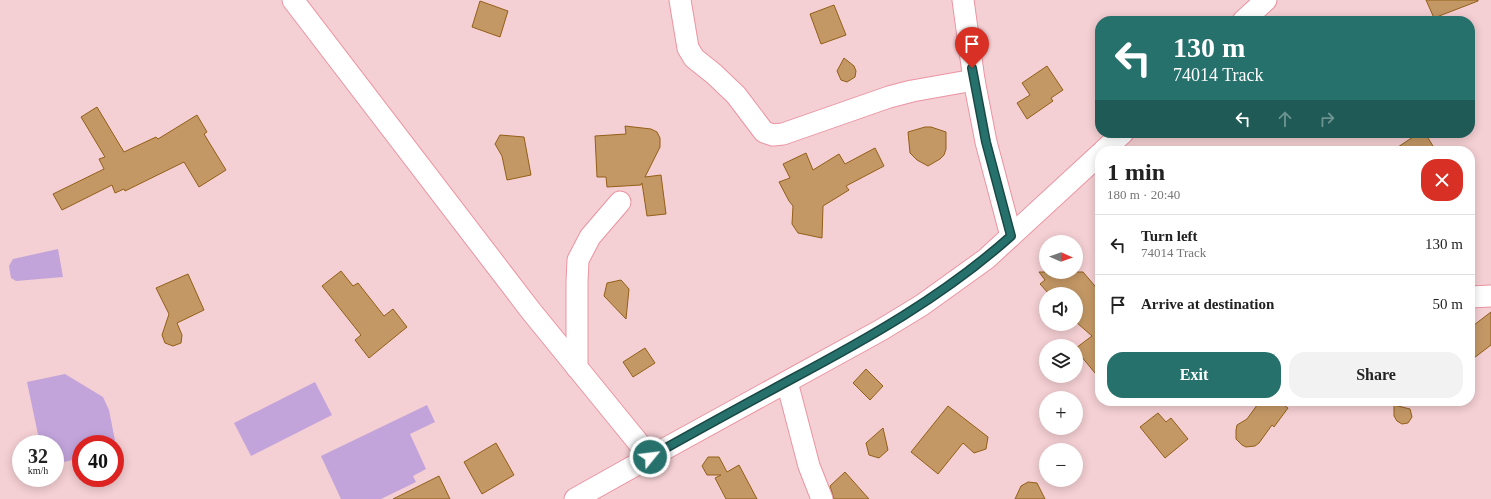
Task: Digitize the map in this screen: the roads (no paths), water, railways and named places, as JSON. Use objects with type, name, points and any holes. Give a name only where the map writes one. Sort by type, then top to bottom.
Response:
[{"type":"street","points":[[293,0],[526,305],[650,457]]},
{"type":"street","points":[[680,0],[688,48],[694,58],[714,74],[736,95],[764,132],[773,135],[783,134],[889,97],[912,91],[974,80]]},
{"type":"street","points":[[963,0],[974,80],[986,142],[1011,236]]},
{"type":"street","points":[[1249,16],[1266,0]]},
{"type":"street","points":[[1109,146],[1117,138]]},
{"type":"street","points":[[575,499],[881,330],[922,305],[986,259],[1095,159]]},
{"type":"street","points":[[577,368],[578,260],[590,237],[620,202]]},
{"type":"street","points":[[1475,297],[1491,296]]},
{"type":"street","points":[[787,382],[809,466],[822,499]]}]
